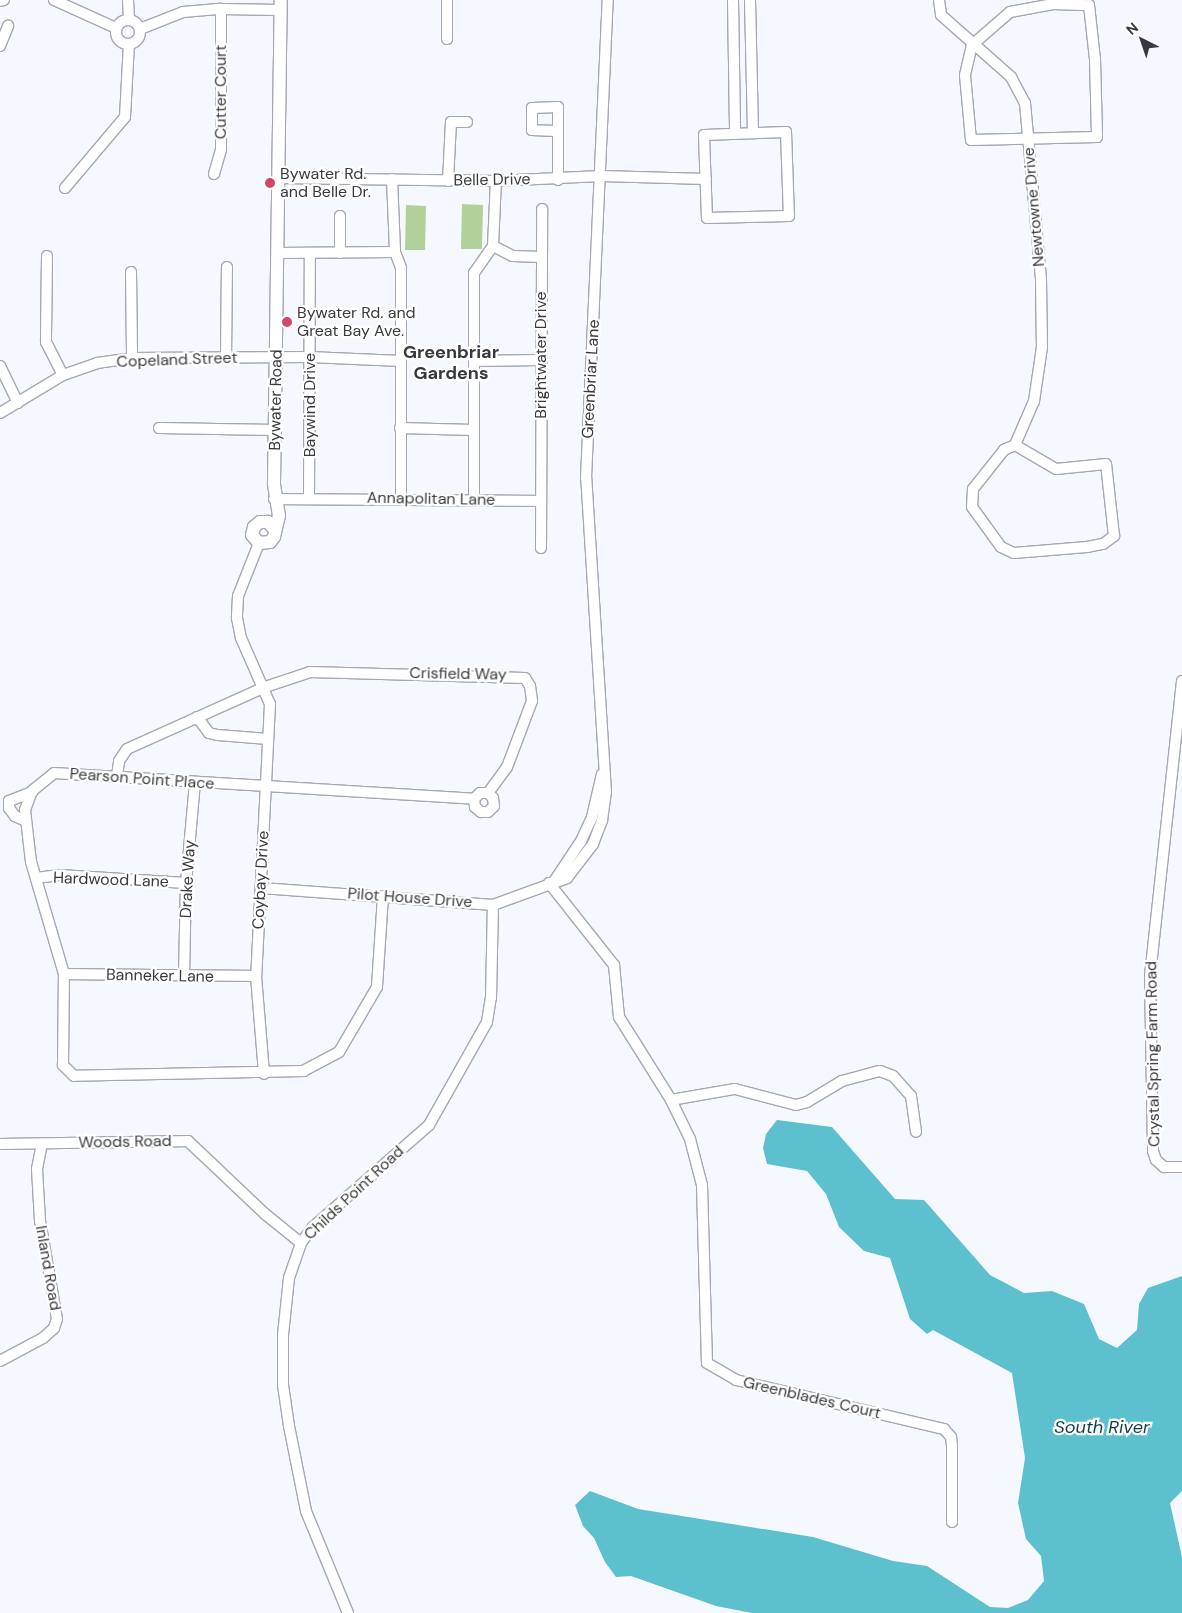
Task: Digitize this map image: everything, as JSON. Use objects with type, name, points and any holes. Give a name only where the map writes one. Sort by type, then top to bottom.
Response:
[{"type":"street","points":[[0,1],[4,0]]},
{"type":"street","points":[[54,0],[116,28]]},
{"type":"street","points":[[128,0],[128,19]]},
{"type":"street","points":[[447,0],[447,39]]},
{"type":"street","name":"Greenbriar Lane","points":[[552,882],[581,841],[592,817],[604,758],[586,478],[608,0]]},
{"type":"street","points":[[733,0],[735,134]]},
{"type":"street","points":[[750,0],[753,133]]},
{"type":"street","name":"Newtowne Drive","points":[[939,0],[941,15],[972,45],[992,57],[1011,77],[1025,103],[1041,280],[1042,347],[1034,401],[1015,445],[1004,450],[973,489],[972,507],[1002,547],[1014,553],[1044,552],[1103,544],[1114,536],[1106,464],[1056,469],[1015,445]]},
{"type":"street","points":[[1053,4],[1089,5],[1095,59],[1097,137],[971,140],[965,75],[972,45],[1010,12],[1053,4]]},
{"type":"street","points":[[140,29],[183,12],[281,5]]},
{"type":"street","name":"Bywater Road","points":[[271,526],[279,516],[274,499],[281,5]]},
{"type":"street","name":"Cutter Court","points":[[214,174],[222,149],[221,9]]},
{"type":"street","points":[[128,19],[136,22],[140,29],[137,41],[129,44],[118,40],[116,28],[121,22],[128,19]]},
{"type":"street","points":[[0,46],[8,26]]},
{"type":"street","points":[[65,188],[125,117],[129,44]]},
{"type":"street","points":[[448,181],[451,122],[467,122]]},
{"type":"street","points":[[557,131],[558,180]]},
{"type":"street","points":[[786,132],[789,216],[707,218],[704,135],[753,133],[786,132]]},
{"type":"street","name":"Belle Drive","points":[[278,178],[496,181],[558,180],[601,176],[706,179]]},
{"type":"street","points":[[392,179],[395,252],[401,268],[401,499]]},
{"type":"street","points":[[474,499],[474,273],[480,260],[493,246],[496,181]]},
{"type":"street","name":"Brightwater Drive","points":[[540,501],[542,209]]},
{"type":"street","points":[[340,216],[340,253]]},
{"type":"street","points":[[493,246],[512,256],[542,256]]},
{"type":"street","points":[[277,253],[395,252]]},
{"type":"street","name":"Baywind Drive","points":[[309,498],[310,253]]},
{"type":"street","points":[[47,256],[46,342],[63,375]]},
{"type":"street","points":[[226,358],[227,267]]},
{"type":"street","points":[[131,272],[132,358]]},
{"type":"street","name":"Copeland Street","points":[[0,413],[63,375],[97,363],[132,358],[309,357],[401,361]]},
{"type":"street","points":[[474,361],[540,360]]},
{"type":"street","points":[[0,366],[18,403]]},
{"type":"street","points":[[159,428],[276,430]]},
{"type":"street","points":[[400,428],[473,430]]},
{"type":"street","name":"Annapolitan Lane","points":[[274,499],[474,499],[540,501]]},
{"type":"street","points":[[540,501],[540,548]]},
{"type":"street","points":[[260,522],[271,526],[270,542],[259,543],[254,538],[254,527],[260,522]]},
{"type":"street","points":[[117,776],[119,761],[127,749],[265,687],[241,638],[237,618],[238,596],[259,543]]},
{"type":"street","name":"Crisfield Way","points":[[265,687],[310,672],[524,678],[530,686],[532,701],[507,767],[488,793]]},
{"type":"street","name":"Crystal Spring Farm Road","points":[[1182,681],[1150,976],[1153,1151],[1156,1160],[1164,1167],[1182,1167]]},
{"type":"street","name":"Coybay Drive","points":[[264,1074],[256,976],[264,787],[270,704],[265,687]]},
{"type":"street","points":[[197,718],[209,732],[218,736],[268,738]]},
{"type":"street","name":"Pearson Point Place","points":[[26,821],[9,808],[9,801],[32,792],[54,773],[264,787]]},
{"type":"street","name":"Drake Way","points":[[184,976],[186,883],[195,782]]},
{"type":"street","points":[[264,787],[474,799],[480,794],[488,793],[493,798],[494,806],[488,812],[480,812],[475,807],[474,799]]},
{"type":"street","points":[[32,792],[25,810],[26,821],[36,878],[64,974],[61,1052],[63,1066],[74,1076],[264,1074],[304,1071],[339,1052],[377,987],[383,896]]},
{"type":"street","name":"Hardwood Lane","points":[[36,878],[60,875],[186,883]]},
{"type":"street","points":[[552,882],[614,965],[619,1017],[671,1100],[735,1089],[796,1104],[806,1102],[842,1081],[880,1071],[893,1076],[911,1096],[916,1132]]},
{"type":"street","name":"Pilot House Drive","points":[[261,888],[493,905],[552,882]]},
{"type":"street","name":"Childs Point Road","points":[[348,1613],[306,1511],[283,1385],[282,1334],[289,1278],[301,1243],[353,1190],[429,1125],[487,1022],[491,998],[493,905]]},
{"type":"street","name":"Banneker Lane","points":[[64,974],[256,976]]},
{"type":"street","name":"Greenblades Court","points":[[671,1100],[690,1140],[702,1185],[707,1363],[736,1380],[944,1429],[951,1437],[952,1445],[952,1522]]},
{"type":"street","name":"Woods Road","points":[[0,1144],[188,1141],[265,1214],[301,1243]]},
{"type":"street","name":"Inland Road","points":[[0,1361],[42,1338],[54,1328],[57,1319],[40,1221],[37,1169],[42,1143]]},
{"type":"green space","points":[[462,204],[483,205],[482,249],[461,249]]},
{"type":"green space","points":[[406,205],[426,206],[425,250],[405,250]]},
{"type":"water","name":"South River","points":[[777,1120],[832,1127],[895,1199],[924,1200],[990,1275],[1024,1293],[1052,1291],[1084,1304],[1099,1339],[1117,1348],[1137,1330],[1139,1304],[1148,1288],[1182,1276],[1182,1491],[1170,1503],[1182,1557],[1182,1613],[752,1613],[716,1606],[631,1576],[616,1577],[605,1562],[594,1538],[583,1526],[575,1505],[590,1491],[638,1509],[813,1537],[893,1561],[927,1566],[990,1607],[1008,1608],[1028,1600],[1044,1581],[1041,1556],[1026,1539],[1018,1503],[1025,1458],[1012,1373],[933,1330],[927,1334],[910,1319],[890,1258],[864,1251],[839,1227],[826,1194],[807,1171],[767,1164],[763,1148],[766,1134]]},
{"type":"place","name":"Bywater Rd. and Belle Dr.","points":[[270,183]]},
{"type":"place","name":"Bywater Rd. and Great Bay Ave.","points":[[287,322]]},
{"type":"district","name":"Greenbriar Gardens","points":[[451,363]]}]
